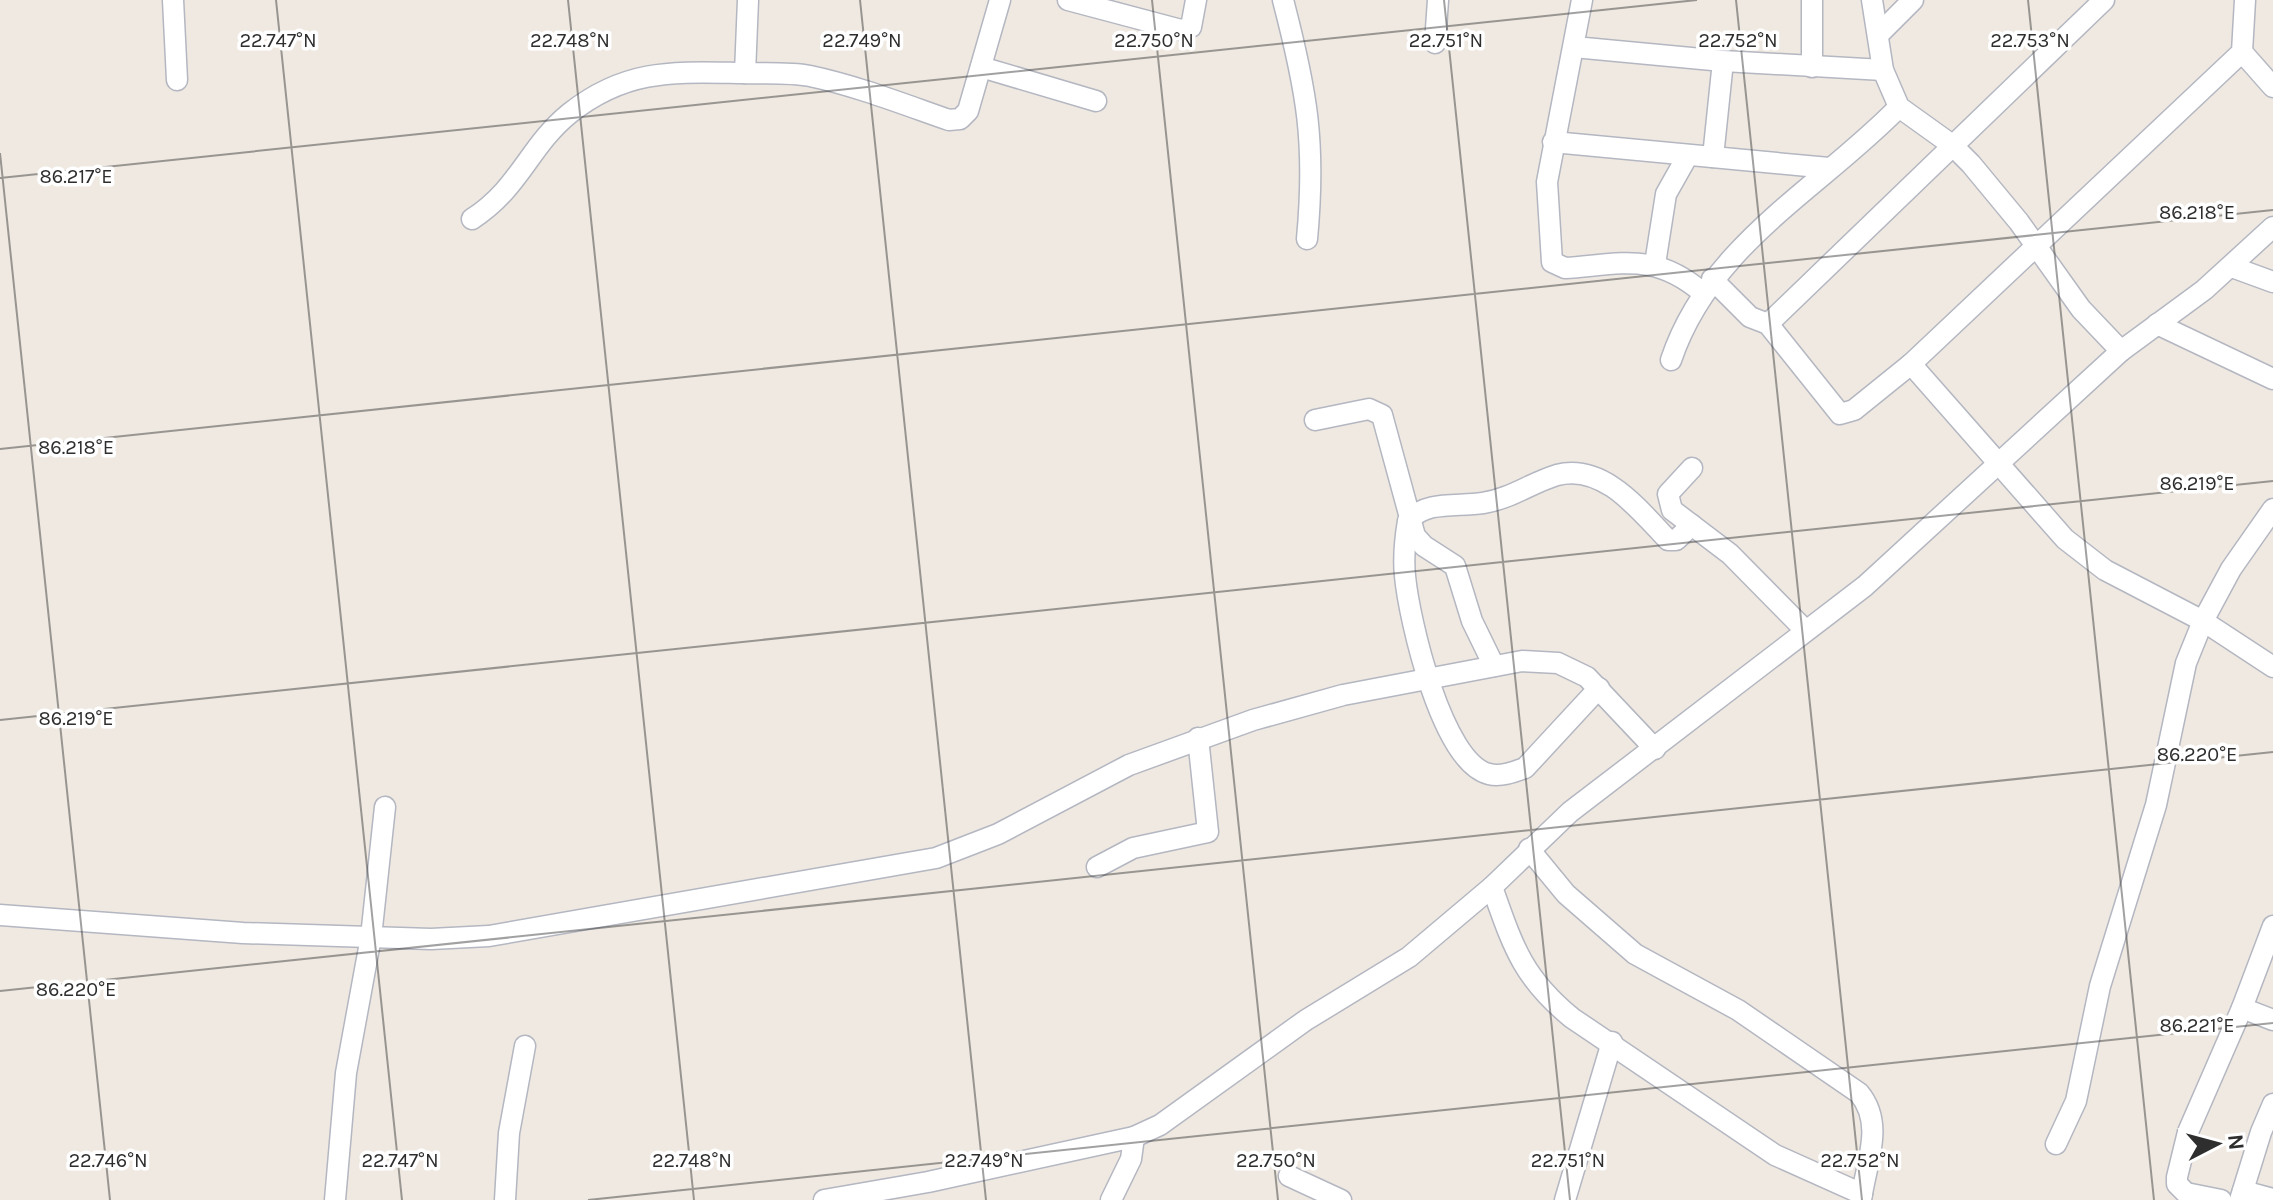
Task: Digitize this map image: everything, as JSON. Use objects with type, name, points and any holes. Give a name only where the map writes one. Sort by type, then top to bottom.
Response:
[{"type":"street","points":[[173,0],[177,80]]},
{"type":"street","points":[[745,73],[748,0]]},
{"type":"street","points":[[472,219],[507,193],[544,140],[570,114],[604,91],[646,75],[671,72],[807,75],[949,120],[960,119],[968,111],[1000,0]]},
{"type":"street","points":[[1068,0],[1181,30],[1191,27],[1196,0]]},
{"type":"street","points":[[1283,0],[1307,91],[1312,132],[1313,177],[1307,239]]},
{"type":"street","points":[[1435,43],[1438,0]]},
{"type":"street","points":[[1582,0],[1553,142],[1546,202],[1554,266],[1655,264],[1707,286],[1750,317],[1768,324],[1840,414],[1854,410],[1911,364],[2242,52],[2245,0]]},
{"type":"street","points":[[1812,0],[1812,67]]},
{"type":"street","points":[[1872,0],[1883,70],[1899,107],[1952,145],[2019,222],[2081,309],[2121,351]]},
{"type":"street","points":[[1878,35],[1913,0]]},
{"type":"street","points":[[1768,324],[2104,0]]},
{"type":"street","points":[[1574,47],[1723,61],[1883,70]]},
{"type":"street","points":[[2242,52],[2273,87]]},
{"type":"street","points":[[1713,157],[1723,61]]},
{"type":"street","points":[[981,67],[1096,101]]},
{"type":"street","points":[[1671,360],[1681,329],[1707,286],[1779,209],[1899,107]]},
{"type":"street","points":[[1553,142],[1829,168]]},
{"type":"street","points":[[1655,264],[1666,194],[1688,155]]},
{"type":"street","points":[[824,1200],[941,1179],[1134,1137],[1191,1104],[1306,1020],[1409,957],[1492,887],[1570,812],[1865,586],[2121,351],[2232,267],[2273,227]]},
{"type":"street","points":[[2232,267],[2273,282]]},
{"type":"street","points":[[2157,324],[2273,379]]},
{"type":"street","points":[[1911,364],[2075,547],[2105,570],[2203,621],[2273,667]]},
{"type":"street","points":[[1315,420],[1369,409],[1382,415],[1408,521],[1405,576],[1429,678],[1460,749],[1474,766],[1489,774],[1509,774],[1525,768],[1599,688]]},
{"type":"street","points":[[1692,468],[1671,488],[1667,502],[1730,554],[1805,630]]},
{"type":"street","points":[[1408,521],[1427,507],[1499,501],[1569,473],[1597,480],[1625,496],[1643,510],[1668,540],[1676,540],[1692,525]]},
{"type":"street","points":[[2056,1144],[2076,1101],[2100,986],[2156,805],[2186,663],[2203,621],[2231,569],[2273,509]]},
{"type":"street","points":[[1408,521],[1424,546],[1455,566],[1472,621],[1494,666]]},
{"type":"street","points":[[0,915],[243,933],[431,939],[489,936],[936,858],[998,834],[1129,765],[1198,738],[1343,695],[1522,661],[1558,663],[1587,677],[1655,749]]},
{"type":"street","points":[[1097,867],[1133,848],[1208,832],[1198,738]]},
{"type":"street","points":[[335,1200],[346,1073],[371,937],[385,807]]},
{"type":"street","points":[[1492,887],[1517,955],[1542,993],[1572,1018],[1612,1042],[1775,1155],[1862,1197],[1873,1120],[1868,1104],[1859,1093],[1738,1010],[1635,954],[1566,894],[1529,849]]},
{"type":"street","points":[[2221,1200],[2186,1193],[2177,1184],[2177,1177],[2188,1132],[2242,1008],[2273,926]]},
{"type":"street","points":[[2242,1008],[2273,1020]]},
{"type":"street","points":[[1565,1200],[1612,1042]]},
{"type":"street","points":[[505,1200],[509,1133],[525,1046]]},
{"type":"street","points":[[2273,1104],[2267,1134],[2241,1195],[2273,1199]]},
{"type":"street","points":[[1111,1200],[1131,1159],[1134,1137]]},
{"type":"street","points":[[1289,1176],[1341,1200]]}]
